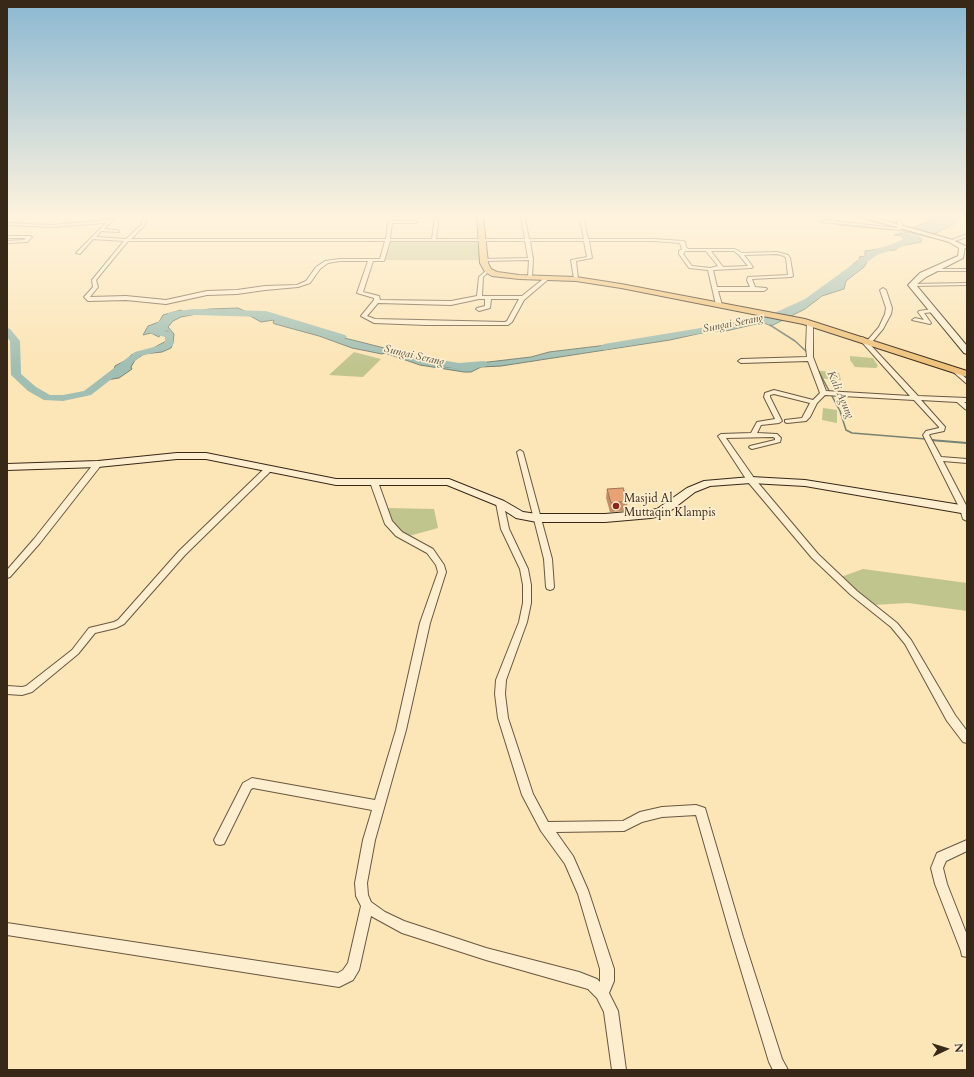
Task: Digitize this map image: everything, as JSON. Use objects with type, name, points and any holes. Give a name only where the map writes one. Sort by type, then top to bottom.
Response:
[{"type":"main road","points":[[485,265],[488,270],[504,276],[576,279],[808,323],[866,340],[967,374]]},
{"type":"street","points":[[104,265],[94,280],[96,287],[86,298],[93,300],[126,298],[166,302],[207,293],[237,292],[264,288],[298,286],[308,282],[318,268],[322,265]]},
{"type":"street","points":[[369,265],[363,279],[360,293],[376,296],[376,301],[364,316],[367,319],[426,323],[499,324],[510,322],[523,298],[549,277]]},
{"type":"street","points":[[530,277],[531,265]]},
{"type":"street","points":[[574,265],[576,279]]},
{"type":"street","points":[[690,265],[710,269],[753,267],[751,265]]},
{"type":"street","points":[[710,269],[720,265]]},
{"type":"street","points":[[753,289],[749,279],[791,276],[789,265]]},
{"type":"street","points":[[912,285],[920,278],[943,265]]},
{"type":"street","points":[[710,269],[719,305]]},
{"type":"street","points":[[479,298],[481,277],[488,270]]},
{"type":"street","points":[[934,270],[967,270]]},
{"type":"street","points":[[760,273],[764,278]]},
{"type":"street","points":[[912,285],[967,284]]},
{"type":"street","points":[[912,285],[967,351]]},
{"type":"street","points":[[716,289],[764,289]]},
{"type":"street","points":[[883,290],[889,308],[888,314],[881,328],[866,340],[942,427],[942,430],[927,433],[966,513]]},
{"type":"street","points":[[376,301],[454,303],[488,297],[523,298]]},
{"type":"street","points":[[479,309],[488,306],[488,297]]},
{"type":"street","points":[[915,320],[928,323],[921,312],[933,311]]},
{"type":"street","points":[[808,323],[810,356],[824,393]]},
{"type":"street","points":[[740,361],[810,356]]},
{"type":"street","points":[[954,369],[967,382]]},
{"type":"street","points":[[753,435],[759,422],[778,422],[767,396],[769,392],[814,402]]},
{"type":"street","points":[[787,421],[804,420],[814,402],[824,393],[964,401],[967,408]]},
{"type":"street","points":[[752,448],[778,441],[778,438],[775,435],[721,436],[751,480],[815,556],[854,593],[894,625],[908,642],[951,718],[967,739]]},
{"type":"street","points":[[520,452],[548,559],[550,587]]},
{"type":"street","points":[[7,467],[98,464],[191,455],[206,456],[336,482],[450,482],[500,503],[520,515],[537,518],[605,518],[651,514],[661,512],[691,490],[704,485],[717,482],[751,480],[805,483],[966,513]]},
{"type":"street","points":[[939,459],[967,461]]},
{"type":"street","points":[[7,575],[37,541],[98,464]]},
{"type":"street","points":[[7,690],[22,691],[29,689],[75,652],[87,634],[92,630],[116,625],[121,622],[182,553],[269,469]]},
{"type":"street","points":[[374,482],[388,522],[399,534],[430,552],[440,565],[442,572],[424,623],[401,730],[369,840],[361,883],[362,896],[367,906],[381,916],[402,927],[486,954],[579,978],[592,984],[602,993],[611,1011],[619,1070]]},
{"type":"street","points":[[500,503],[505,529],[524,569],[527,603],[523,622],[502,674],[500,694],[503,718],[528,795],[545,827],[569,860],[584,894],[607,969],[607,981],[602,993]]},
{"type":"street","points":[[220,840],[247,786],[252,783],[379,806]]},
{"type":"street","points":[[545,827],[624,826],[640,817],[662,812],[696,810],[701,812],[737,937],[776,1062],[781,1070]]},
{"type":"street","points":[[967,845],[941,857],[937,868],[941,884],[967,951]]},
{"type":"street","points":[[7,929],[339,980],[348,975],[354,965],[367,906]]},
{"type":"green space","points":[[354,352],[381,359],[363,377],[329,375]]},
{"type":"green space","points":[[850,356],[873,358],[878,366],[876,368],[855,367],[850,360]]},
{"type":"green space","points":[[814,370],[839,373],[841,380],[817,378]]},
{"type":"green space","points":[[823,408],[837,410],[837,423],[822,420]]},
{"type":"green space","points":[[387,508],[434,509],[438,528],[409,536],[401,532],[391,520]]},
{"type":"green space","points":[[863,569],[967,583],[967,611],[908,603],[873,605],[841,577]]},
{"type":"shaded area","points":[[852,265],[865,265],[846,281],[844,289],[822,296],[805,309],[771,326],[764,323],[756,324],[726,331],[711,331],[670,340],[501,366],[481,367],[471,372],[420,365],[385,353],[382,354],[352,348],[319,336],[275,324],[273,323],[274,320],[261,322],[243,312],[212,311],[181,317],[173,321],[168,327],[174,334],[171,348],[162,352],[144,354],[135,360],[131,367],[132,369],[119,378],[100,381],[114,370],[115,366],[128,359],[131,355],[139,352],[144,353],[168,340],[171,334],[167,331],[161,332],[159,337],[151,333],[143,335],[148,326],[159,322],[163,315],[181,310],[186,313],[209,309],[238,308],[256,316],[272,315],[301,324],[305,328],[404,353],[403,354],[413,360],[446,367],[460,368],[471,364],[531,357],[549,352],[640,341],[680,333],[734,327],[763,319],[786,315],[785,314],[788,311],[820,294],[827,284],[835,280],[840,275],[845,276]]},
{"type":"building","points":[[623,488],[628,501],[611,503],[607,489]]},
{"type":"waterway","name":"Sungai Serang","points":[[604,347],[763,320],[808,301],[857,265]]},
{"type":"waterway","name":"Sungai Serang","points":[[7,331],[15,341],[16,375],[32,389],[48,398],[63,398],[87,393],[138,354],[164,347],[170,343],[170,335],[153,331],[173,314],[194,312],[266,314],[342,337]]},
{"type":"waterway","name":"Kali Agung","points":[[770,325],[795,341],[808,353]]},
{"type":"waterway","name":"Sungai Serang","points":[[391,352],[415,359],[459,366],[484,364]]},
{"type":"waterway","name":"Kali Agung","points":[[819,372],[840,411],[846,430],[852,433],[926,439]]},
{"type":"waterway","name":"Kali Agung","points":[[934,440],[930,440],[967,443]]},
{"type":"place","name":"Masjid Al Muttaqin Klampis","points":[[616,506]]}]
